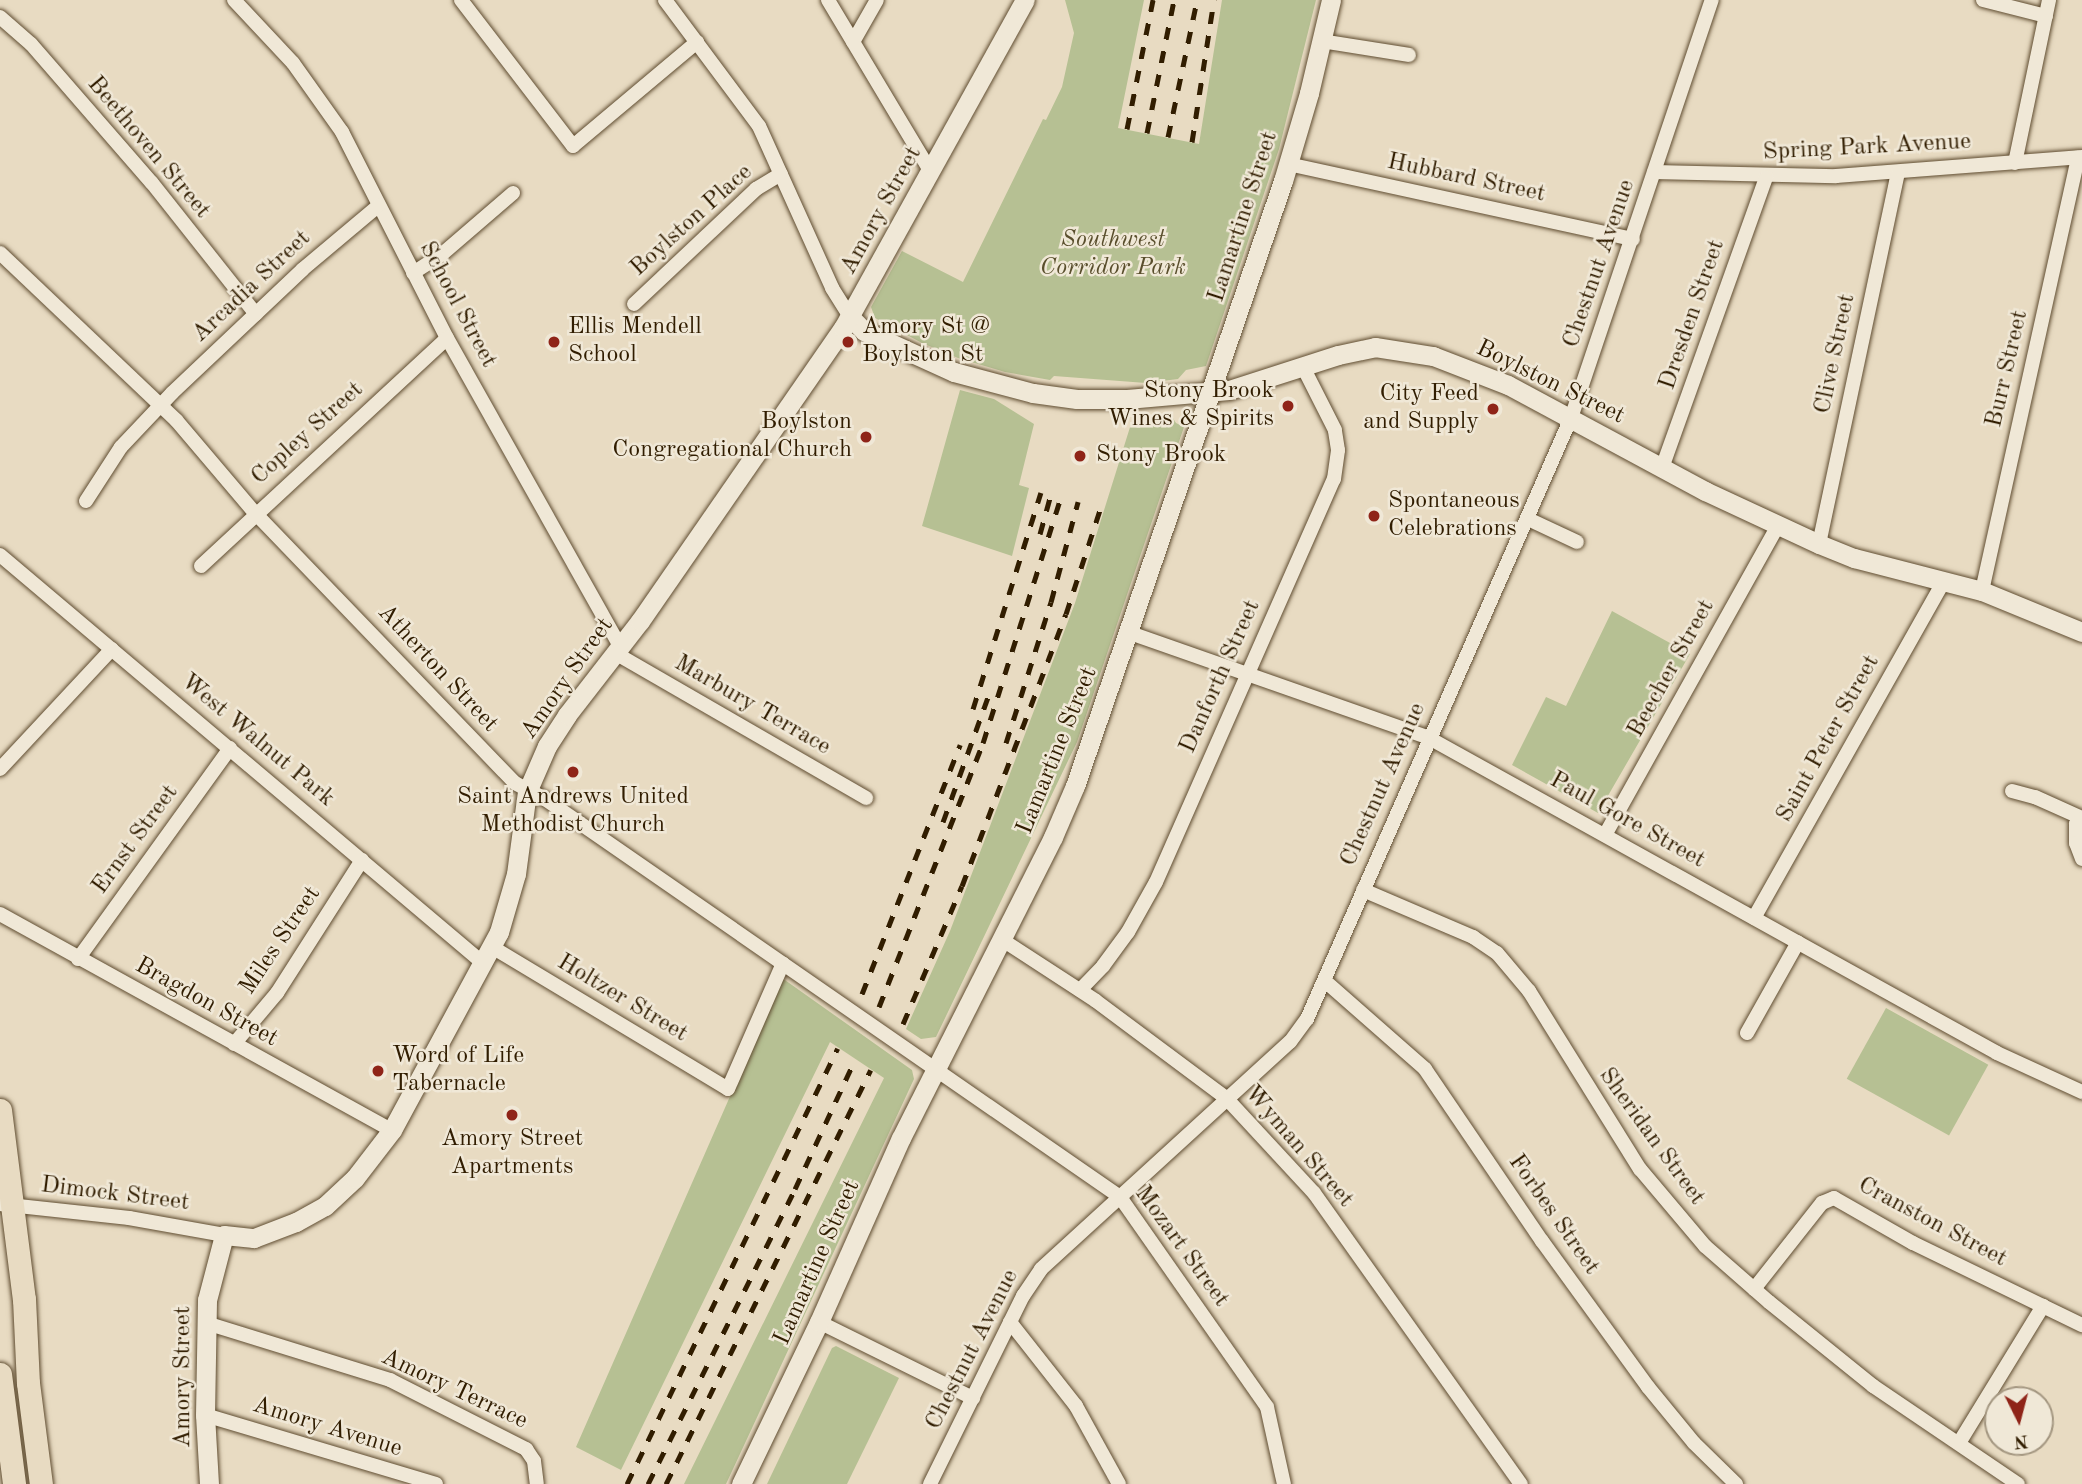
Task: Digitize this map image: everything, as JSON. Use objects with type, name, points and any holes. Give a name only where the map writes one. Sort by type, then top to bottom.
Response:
[{"type":"main road","points":[[0,1110],[6,1205],[41,1484]]},
{"type":"main road","points":[[0,1374],[9,1481]]},
{"type":"street","name":"School Street","points":[[234,0],[279,47],[342,132],[447,338],[617,649]]},
{"type":"street","points":[[461,0],[573,146],[697,42]]},
{"type":"street","name":"Boylston Street","points":[[664,0],[753,116],[832,288],[850,317],[864,331],[929,363],[969,377],[1033,393],[1110,400],[1212,392],[1252,385],[1303,367],[1375,347],[1417,353],[1478,372],[1571,418],[1662,468],[1819,544],[1854,558],[1982,591],[2082,632]]},
{"type":"street","points":[[828,0],[932,172]]},
{"type":"street","points":[[853,43],[877,0]]},
{"type":"street","name":"Amory Street","points":[[209,1484],[205,1415],[207,1300],[224,1235],[254,1238],[296,1222],[325,1206],[355,1178],[391,1130],[487,955],[508,907],[516,874],[527,792],[559,726],[617,649],[850,317],[1025,0]]},
{"type":"street","name":"Lamartine Street","points":[[741,1484],[819,1322],[901,1138],[1075,786],[1130,633],[1289,164],[1331,0]]},
{"type":"street","name":"Chestnut Avenue","points":[[930,1484],[1010,1322],[1041,1269],[1296,1035],[1325,981],[1571,418],[1712,0]]},
{"type":"street","points":[[1983,0],[2046,16]]},
{"type":"street","points":[[2015,163],[2049,0]]},
{"type":"street","name":"Beethoven Street","points":[[0,17],[31,44],[152,183],[256,314]]},
{"type":"street","points":[[1321,41],[1409,55]]},
{"type":"street","name":"Spring Park Avenue","points":[[1654,172],[1766,177],[1898,173],[2080,158]]},
{"type":"street","name":"Burr Street","points":[[1982,591],[2080,158]]},
{"type":"street","name":"Hubbard Street","points":[[1289,164],[1633,239]]},
{"type":"street","name":"Clive Street","points":[[1819,544],[1898,173]]},
{"type":"street","name":"Boylston Place","points":[[634,304],[757,189],[781,174]]},
{"type":"street","name":"Dresden Street","points":[[1662,468],[1766,177]]},
{"type":"street","points":[[414,274],[441,255],[513,193]]},
{"type":"street","name":"Arcadia Street","points":[[86,501],[121,447],[172,393],[303,269],[378,206]]},
{"type":"street","name":"Atherton Street","points":[[0,253],[162,406],[255,513],[514,783],[545,799],[937,1068]]},
{"type":"street","name":"Copley Street","points":[[201,566],[255,513],[447,338]]},
{"type":"street","name":"Danforth Street","points":[[1080,990],[1103,966],[1128,932],[1156,882],[1336,470],[1338,450],[1335,430],[1303,367]]},
{"type":"street","points":[[1528,519],[1577,542]]},
{"type":"street","name":"Beecher Street","points":[[1605,835],[1778,525]]},
{"type":"street","name":"West Walnut Park","points":[[0,555],[362,860],[487,955]]},
{"type":"street","name":"Saint Peter Street","points":[[1754,918],[1943,582]]},
{"type":"street","name":"Paul Gore Street","points":[[1130,633],[1429,738],[1997,1053],[2082,1092]]},
{"type":"street","points":[[0,769],[112,649]]},
{"type":"street","name":"Marbury Terrace","points":[[617,649],[866,798]]},
{"type":"street","name":"Ernst Street","points":[[78,960],[230,748]]},
{"type":"street","points":[[2012,791],[2035,797],[2082,818],[2076,824],[2076,842],[2082,859]]},
{"type":"street","name":"Miles Street","points":[[234,1044],[277,993],[362,860]]},
{"type":"street","name":"Sheridan Street","points":[[1363,890],[1472,937],[1505,960],[1529,991],[1640,1169],[1705,1246],[1872,1386],[2018,1484]]},
{"type":"street","name":"Bragdon Street","points":[[0,914],[78,960],[391,1130]]},
{"type":"street","name":"Wyman Street","points":[[1001,939],[1080,990],[1226,1098],[1314,1193],[1521,1484]]},
{"type":"street","points":[[1747,1033],[1798,943]]},
{"type":"street","name":"Holtzer Street","points":[[487,955],[728,1089],[783,963]]},
{"type":"street","name":"Forbes Street","points":[[1325,981],[1425,1069],[1542,1241],[1648,1387],[1693,1443],[1736,1484]]},
{"type":"street","name":"Mozart Street","points":[[937,1068],[1120,1197],[1267,1407],[1283,1484]]},
{"type":"street","name":"Cranston Street","points":[[1754,1289],[1822,1203],[1834,1198],[1913,1243],[2082,1325]]},
{"type":"street","name":"Dimock Street","points":[[6,1205],[129,1218],[224,1235]]},
{"type":"street","points":[[1959,1443],[2043,1306]]},
{"type":"street","points":[[819,1322],[973,1398]]},
{"type":"street","points":[[1010,1322],[1076,1406],[1119,1484]]},
{"type":"street","name":"Amory Terrace","points":[[206,1323],[390,1380],[526,1449],[534,1461],[537,1484]]},
{"type":"street","name":"Amory Avenue","points":[[205,1415],[436,1484]]},
{"type":"green space","name":"Southwest Corridor Park","points":[[1065,0],[1144,0],[1118,128],[1199,144],[1222,0],[1316,0],[1279,149],[1206,366],[1186,370],[1178,379],[1146,383],[1054,376],[1050,380],[1005,372],[958,358],[922,343],[875,318],[871,307],[902,251],[963,282],[1043,119],[1046,120],[1062,87],[1074,33]]},
{"type":"green space","points":[[960,390],[994,399],[1034,424],[1019,485],[1029,488],[1012,556],[922,526]]},
{"type":"green space","points":[[1169,412],[1176,423],[1184,427],[1077,742],[936,1037],[921,1039],[906,1029],[950,931],[1075,603],[1131,424]]},
{"type":"green space","points":[[1612,611],[1690,654],[1598,813],[1512,765],[1546,697],[1566,706]]},
{"type":"green space","points":[[782,978],[912,1070],[914,1079],[726,1484],[684,1484],[884,1078],[830,1042],[621,1470],[576,1447]]},
{"type":"green space","points":[[1886,1008],[1988,1065],[1949,1136],[1847,1079]]},
{"type":"green space","points":[[836,1346],[899,1378],[847,1484],[767,1484],[832,1348]]},
{"type":"railway","points":[[1127,129],[1153,0]]},
{"type":"railway","points":[[1147,133],[1174,0]]},
{"type":"railway","points":[[1168,137],[1197,0]]},
{"type":"railway","points":[[1192,142],[1214,0]]},
{"type":"railway","points":[[973,709],[1041,492]]},
{"type":"railway","points":[[1040,534],[1051,494]]},
{"type":"railway","points":[[879,1007],[983,743],[1061,497]]},
{"type":"railway","points":[[1006,743],[1051,602],[1078,502]]},
{"type":"railway","points":[[903,1024],[962,886],[1066,614],[1101,507]]},
{"type":"railway","points":[[943,822],[989,694]]},
{"type":"railway","points":[[862,994],[960,745]]},
{"type":"railway","points":[[627,1484],[838,1048]]},
{"type":"railway","points":[[648,1484],[795,1189],[855,1060]]},
{"type":"railway","points":[[666,1484],[871,1070]]},
{"type":"place","name":"Ellis Mendell School","points":[[554,342]]},
{"type":"place","name":"Amory St @ Boylston St","points":[[848,342]]},
{"type":"place","name":"Stony Brook Wines & Spirits","points":[[1288,406]]},
{"type":"place","name":"City Feed and Supply","points":[[1493,409]]},
{"type":"place","name":"Boylston Congregational Church","points":[[866,437]]},
{"type":"place","name":"Stony Brook","points":[[1080,456]]},
{"type":"place","name":"Spontaneous Celebrations","points":[[1374,516]]},
{"type":"place","name":"Saint Andrews United Methodist Church","points":[[573,772]]},
{"type":"place","name":"Word of Life Tabernacle","points":[[378,1071]]},
{"type":"place","name":"Amory Street Apartments","points":[[512,1115]]}]
